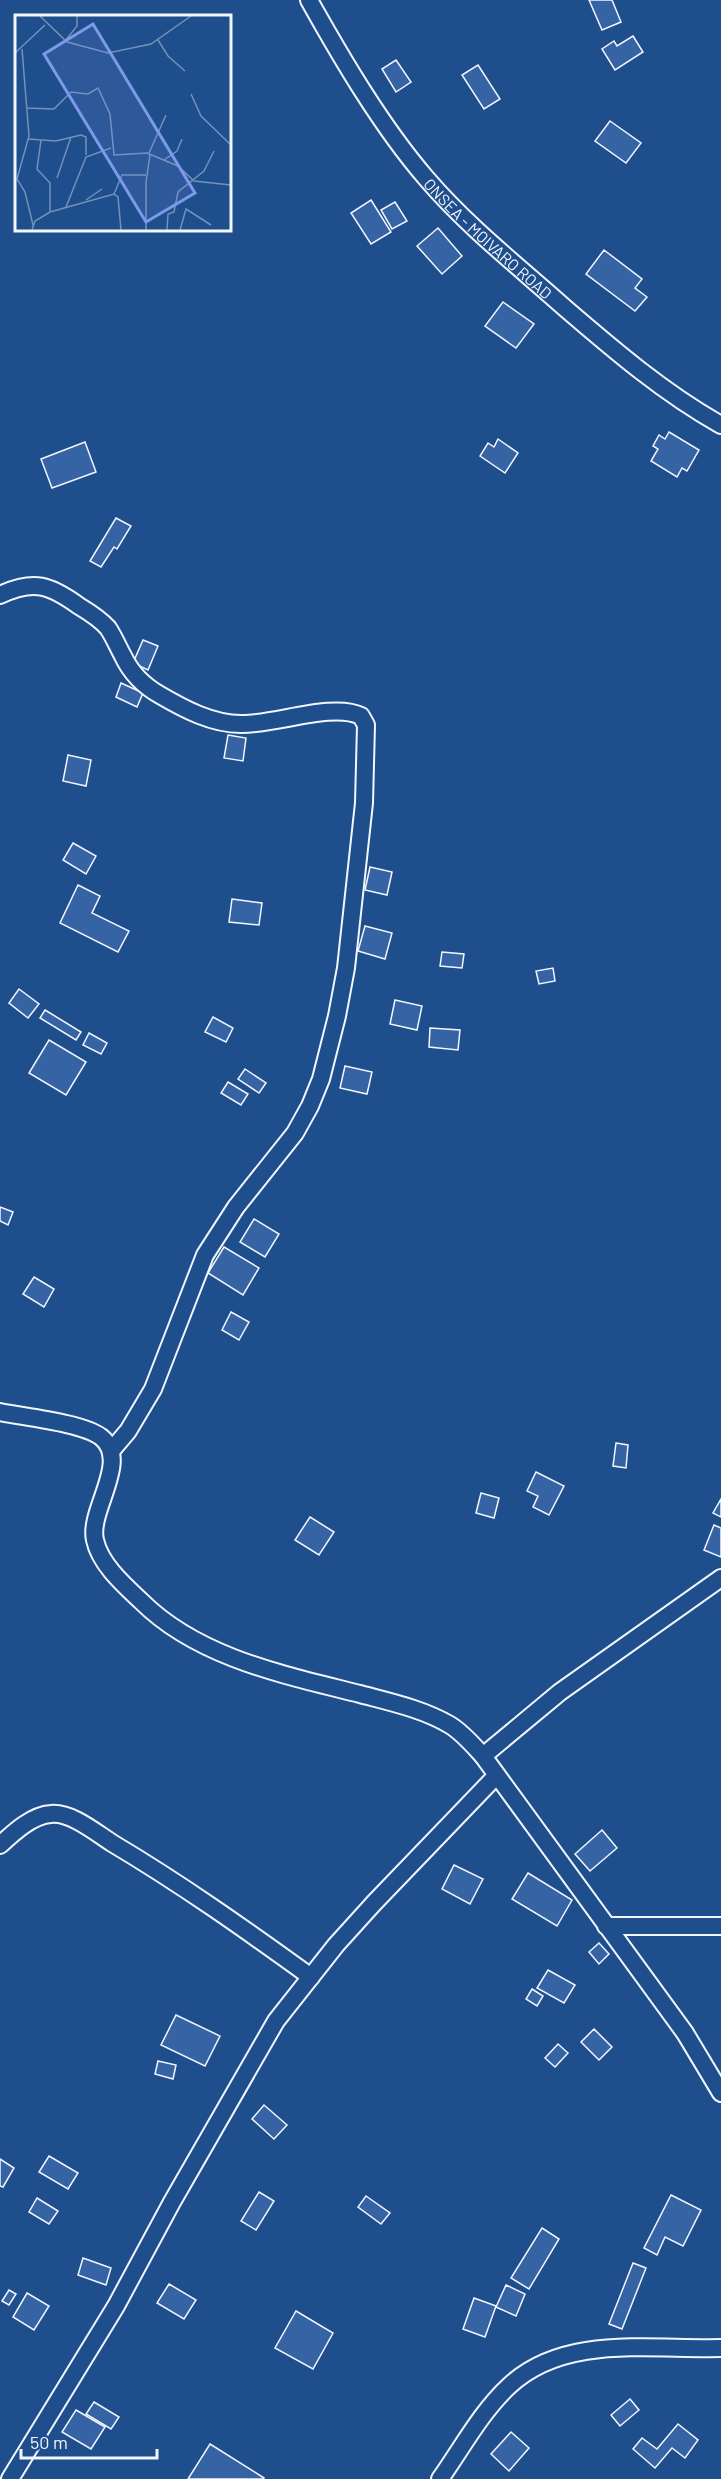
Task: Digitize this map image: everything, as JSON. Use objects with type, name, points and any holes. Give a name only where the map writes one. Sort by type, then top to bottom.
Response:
[{"type":"street","name":"ONSEA - MOIVARO ROAD","points":[[309,0],[379,114],[426,179],[492,243],[603,341],[664,390],[721,425]]},
{"type":"street","points":[[0,595],[25,585],[37,585],[51,588],[67,597],[107,628],[123,658],[143,683],[179,706],[208,718],[240,724],[343,710],[361,716],[366,725],[364,803],[346,968],[321,1079],[310,1107],[295,1133],[236,1207],[205,1255],[153,1389],[128,1431],[111,1451]]},
{"type":"street","points":[[0,1412],[92,1432],[107,1443],[111,1451],[108,1482],[96,1521],[95,1542],[106,1563],[143,1604],[167,1623],[229,1655],[267,1670],[403,1706],[450,1725],[464,1736],[483,1756],[717,2077],[721,2093]]},
{"type":"street","points":[[483,1756],[560,1692],[721,1578]]},
{"type":"street","points":[[10,2479],[116,2306],[166,2212],[264,2039],[311,1977],[374,1903],[496,1776]]},
{"type":"street","points":[[0,1845],[34,1820],[48,1814],[68,1818],[142,1860],[214,1907],[311,1977]]},
{"type":"street","points":[[606,1926],[721,1926]]},
{"type":"street","points":[[440,2479],[496,2401],[521,2375],[540,2363],[564,2355],[612,2349],[721,2348]]},
{"type":"building","points":[[589,0],[612,0],[621,22],[602,30]]},
{"type":"building","points":[[633,36],[643,52],[615,70],[602,49],[614,41],[617,46]]},
{"type":"building","points":[[396,60],[411,82],[396,92],[382,69]]},
{"type":"building","points":[[478,65],[500,99],[484,109],[462,75]]},
{"type":"building","points":[[610,121],[641,143],[626,163],[595,141]]},
{"type":"building","points":[[371,200],[391,232],[371,244],[351,213]]},
{"type":"building","points":[[395,202],[407,221],[392,229],[381,210]]},
{"type":"building","points":[[438,228],[462,256],[442,274],[417,246]]},
{"type":"building","points":[[604,250],[642,279],[635,288],[647,297],[635,311],[586,274]]},
{"type":"building","points":[[503,302],[534,324],[516,348],[485,326]]},
{"type":"building","points":[[669,432],[699,450],[687,471],[682,468],[677,477],[651,461],[658,449],[653,446],[659,435],[665,439]]},
{"type":"building","points":[[498,439],[518,453],[505,473],[480,456],[488,443],[494,447]]},
{"type":"building","points":[[85,442],[96,472],[52,488],[41,459]]},
{"type":"building","points":[[116,518],[131,526],[117,549],[114,547],[101,567],[90,561]]},
{"type":"building","points":[[143,640],[158,646],[148,670],[133,663]]},
{"type":"building","points":[[121,683],[143,693],[137,707],[116,697]]},
{"type":"building","points":[[228,735],[246,738],[243,761],[224,758]]},
{"type":"building","points":[[68,755],[91,760],[86,786],[63,781]]},
{"type":"building","points":[[73,843],[96,856],[86,874],[63,860]]},
{"type":"building","points":[[370,867],[392,872],[387,895],[365,890]]},
{"type":"building","points":[[78,885],[100,896],[92,913],[129,931],[118,952],[60,923]]},
{"type":"building","points":[[232,899],[262,903],[259,925],[229,922]]},
{"type":"building","points":[[365,926],[392,933],[385,959],[358,951]]},
{"type":"building","points":[[442,952],[464,954],[462,968],[440,966]]},
{"type":"building","points":[[553,968],[555,981],[539,984],[536,971]]},
{"type":"building","points":[[19,989],[39,1004],[28,1018],[9,1003]]},
{"type":"building","points":[[395,1000],[422,1006],[417,1030],[390,1024]]},
{"type":"building","points":[[45,1010],[81,1032],[76,1040],[40,1018]]},
{"type":"building","points":[[213,1017],[233,1028],[226,1042],[205,1032]]},
{"type":"building","points":[[430,1028],[460,1030],[458,1050],[429,1047]]},
{"type":"building","points":[[89,1033],[107,1043],[101,1054],[83,1045]]},
{"type":"building","points":[[49,1040],[86,1062],[66,1095],[29,1073]]},
{"type":"building","points":[[345,1066],[372,1072],[367,1094],[340,1088]]},
{"type":"building","points":[[245,1069],[266,1083],[259,1093],[238,1079]]},
{"type":"building","points":[[228,1082],[248,1094],[241,1105],[221,1093]]},
{"type":"building","points":[[0,1207],[13,1212],[8,1225],[0,1221]]},
{"type":"building","points":[[254,1219],[279,1234],[265,1257],[240,1242]]},
{"type":"building","points":[[224,1247],[259,1268],[243,1295],[208,1273]]},
{"type":"building","points":[[34,1277],[54,1289],[44,1307],[23,1294]]},
{"type":"building","points":[[231,1312],[249,1322],[239,1340],[222,1330]]},
{"type":"building","points":[[616,1443],[628,1445],[626,1468],[613,1466]]},
{"type":"building","points":[[536,1472],[564,1486],[549,1515],[533,1507],[538,1496],[527,1491]]},
{"type":"building","points":[[481,1493],[499,1498],[494,1518],[476,1513]]},
{"type":"building","points":[[721,1499],[721,1517],[713,1513]]},
{"type":"building","points":[[310,1517],[334,1532],[319,1555],[295,1540]]},
{"type":"building","points":[[714,1525],[721,1528],[721,1557],[704,1550]]},
{"type":"building","points":[[602,1830],[617,1848],[590,1871],[575,1854]]},
{"type":"building","points":[[454,1865],[483,1879],[470,1904],[442,1889]]},
{"type":"building","points":[[528,1873],[572,1900],[557,1926],[512,1899]]},
{"type":"building","points":[[599,1943],[609,1954],[599,1964],[589,1952]]},
{"type":"building","points":[[548,1970],[575,1985],[564,2003],[537,1988]]},
{"type":"building","points":[[532,1989],[543,1996],[537,2006],[526,1999]]},
{"type":"building","points":[[176,2015],[220,2036],[205,2066],[161,2045]]},
{"type":"building","points":[[594,2029],[612,2047],[599,2060],[581,2042]]},
{"type":"building","points":[[558,2044],[568,2053],[555,2067],[545,2058]]},
{"type":"building","points":[[158,2061],[176,2065],[173,2079],[155,2074]]},
{"type":"building","points":[[264,2105],[287,2125],[274,2139],[252,2119]]},
{"type":"building","points":[[49,2156],[78,2173],[68,2189],[39,2172]]},
{"type":"building","points":[[0,2159],[14,2168],[3,2187],[0,2186]]},
{"type":"building","points":[[259,2192],[274,2201],[256,2230],[241,2221]]},
{"type":"building","points":[[671,2195],[701,2210],[683,2246],[665,2237],[657,2255],[644,2248]]},
{"type":"building","points":[[366,2196],[390,2213],[381,2224],[358,2207]]},
{"type":"building","points":[[37,2198],[58,2211],[49,2224],[29,2212]]},
{"type":"building","points":[[542,2228],[559,2239],[529,2289],[511,2278]]},
{"type":"building","points":[[83,2258],[111,2268],[106,2285],[78,2275]]},
{"type":"building","points":[[633,2263],[646,2268],[622,2329],[609,2324]]},
{"type":"building","points":[[169,2284],[196,2300],[184,2319],[157,2303]]},
{"type":"building","points":[[506,2285],[525,2294],[516,2316],[496,2307]]},
{"type":"building","points":[[9,2290],[16,2294],[9,2305],[2,2301]]},
{"type":"building","points":[[27,2293],[49,2306],[34,2330],[13,2317]]},
{"type":"building","points":[[474,2298],[496,2306],[485,2337],[463,2329]]},
{"type":"building","points":[[296,2311],[333,2333],[313,2369],[275,2348]]},
{"type":"building","points":[[630,2399],[639,2410],[620,2426],[611,2415]]},
{"type":"building","points":[[94,2402],[119,2417],[111,2429],[86,2414]]},
{"type":"building","points":[[76,2410],[105,2427],[91,2449],[62,2432]]},
{"type":"building","points":[[678,2424],[698,2440],[685,2458],[672,2448],[655,2468],[633,2449],[642,2438],[657,2449]]},
{"type":"building","points":[[511,2432],[529,2448],[509,2471],[491,2454]]},
{"type":"building","points":[[210,2444],[264,2478],[188,2479]]}]
